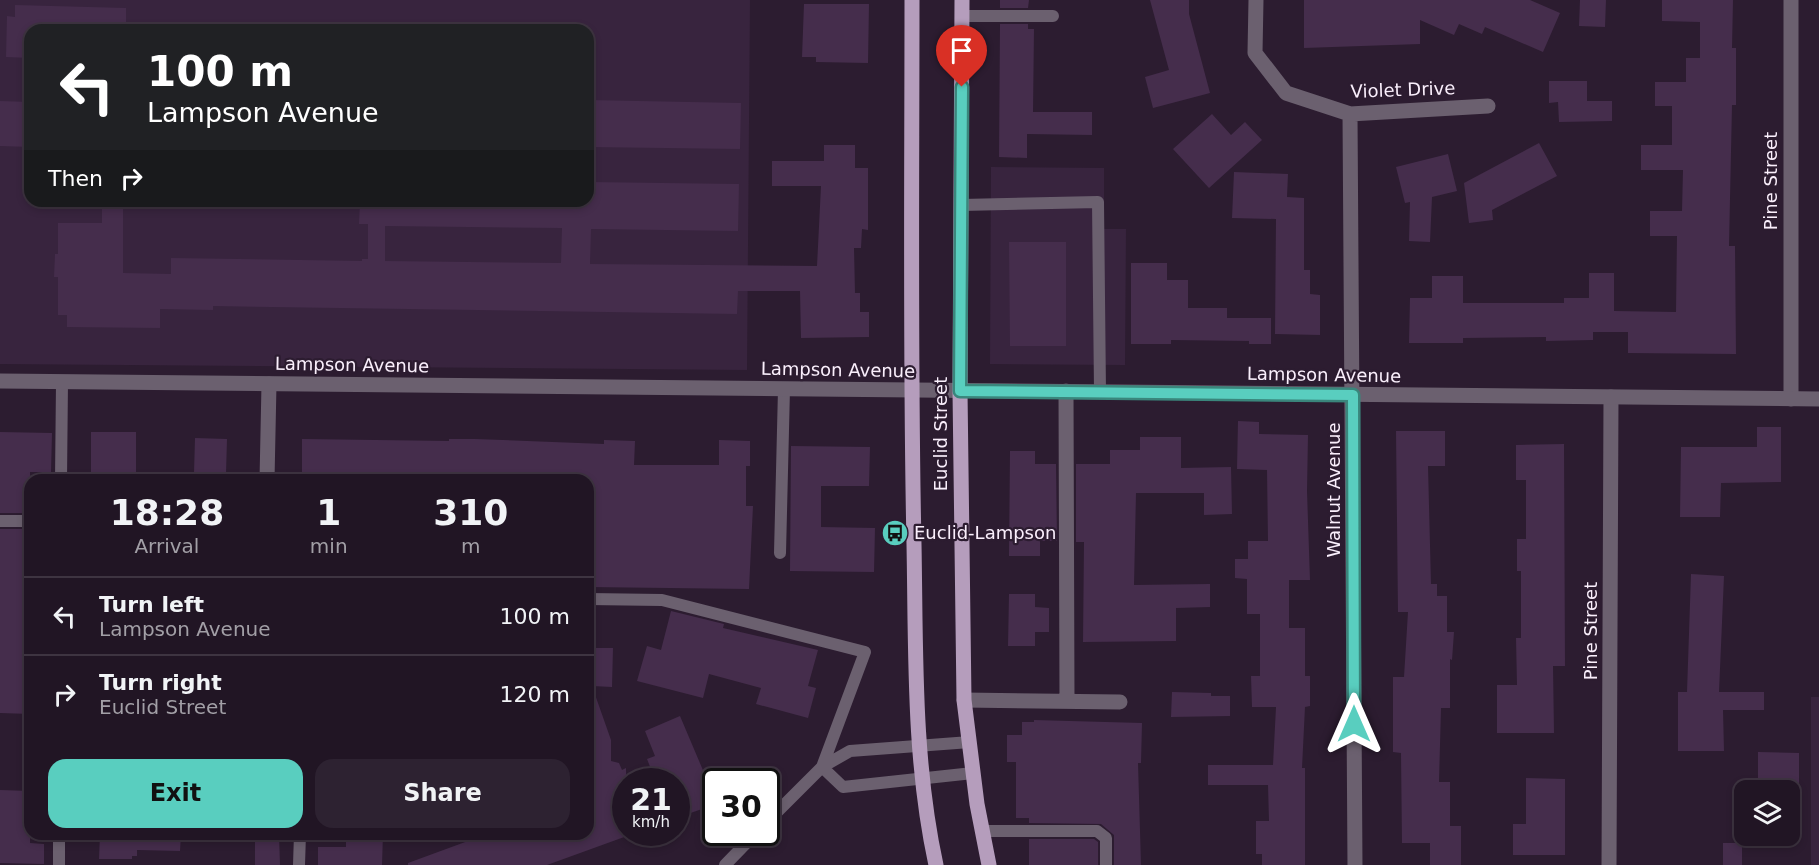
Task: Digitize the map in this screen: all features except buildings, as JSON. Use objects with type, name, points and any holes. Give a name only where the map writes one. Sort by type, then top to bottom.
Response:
[{"type":"main road","name":"Euclid Street","points":[[912,0],[911,390],[915,679],[923,779],[936,865]]},
{"type":"main road","name":"Euclid Street","points":[[962,0],[960,391],[964,700],[973,773],[989,865]]},
{"type":"street","name":"Violet Drive","points":[[1256,0],[1255,53],[1286,93],[1350,114],[1488,106]]},
{"type":"street","name":"Pine Street","points":[[1791,0],[1791,399]]},
{"type":"street","name":"Walnut Avenue","points":[[1350,114],[1355,865]]},
{"type":"street","name":"Lampson Avenue","points":[[0,381],[1819,399]]},
{"type":"street","points":[[267,474],[269,384]]},
{"type":"street","points":[[1066,392],[1066,701]]},
{"type":"street","name":"Pine Street","points":[[1609,865],[1611,397]]},
{"type":"street","points":[[964,700],[1120,702]]},
{"type":"lane","points":[[962,16],[1053,16]]},
{"type":"lane","points":[[961,205],[1098,202],[1100,392]]},
{"type":"lane","points":[[61,474],[62,382]]},
{"type":"lane","points":[[780,553],[784,389]]},
{"type":"lane","points":[[0,520],[24,521]]},
{"type":"lane","points":[[594,599],[662,600],[865,652],[822,768]]},
{"type":"lane","points":[[780,809],[822,768],[850,751],[970,742]]},
{"type":"lane","points":[[822,768],[843,787],[973,773]]},
{"type":"lane","points":[[982,831],[1097,831],[1106,838],[1106,865]]},
{"type":"lane","points":[[59,840],[59,865]]},
{"type":"lane","points":[[299,865],[300,840]]},
{"type":"lane","points":[[725,865],[743,846]]},
{"type":"shaded area","points":[[0,0],[750,0],[747,370],[0,364]]},
{"type":"shaded area","points":[[991,167],[1104,168],[1104,229],[1126,229],[1125,365],[990,364]]},
{"type":"shaded area","points":[[1811,697],[1819,697],[1819,865],[1811,865]]},
{"type":"place","name":"Euclid-Lampson","points":[[895,533]]},
{"type":"route","points":[[962,87],[960,391],[1353,395],[1354,724]]}]
